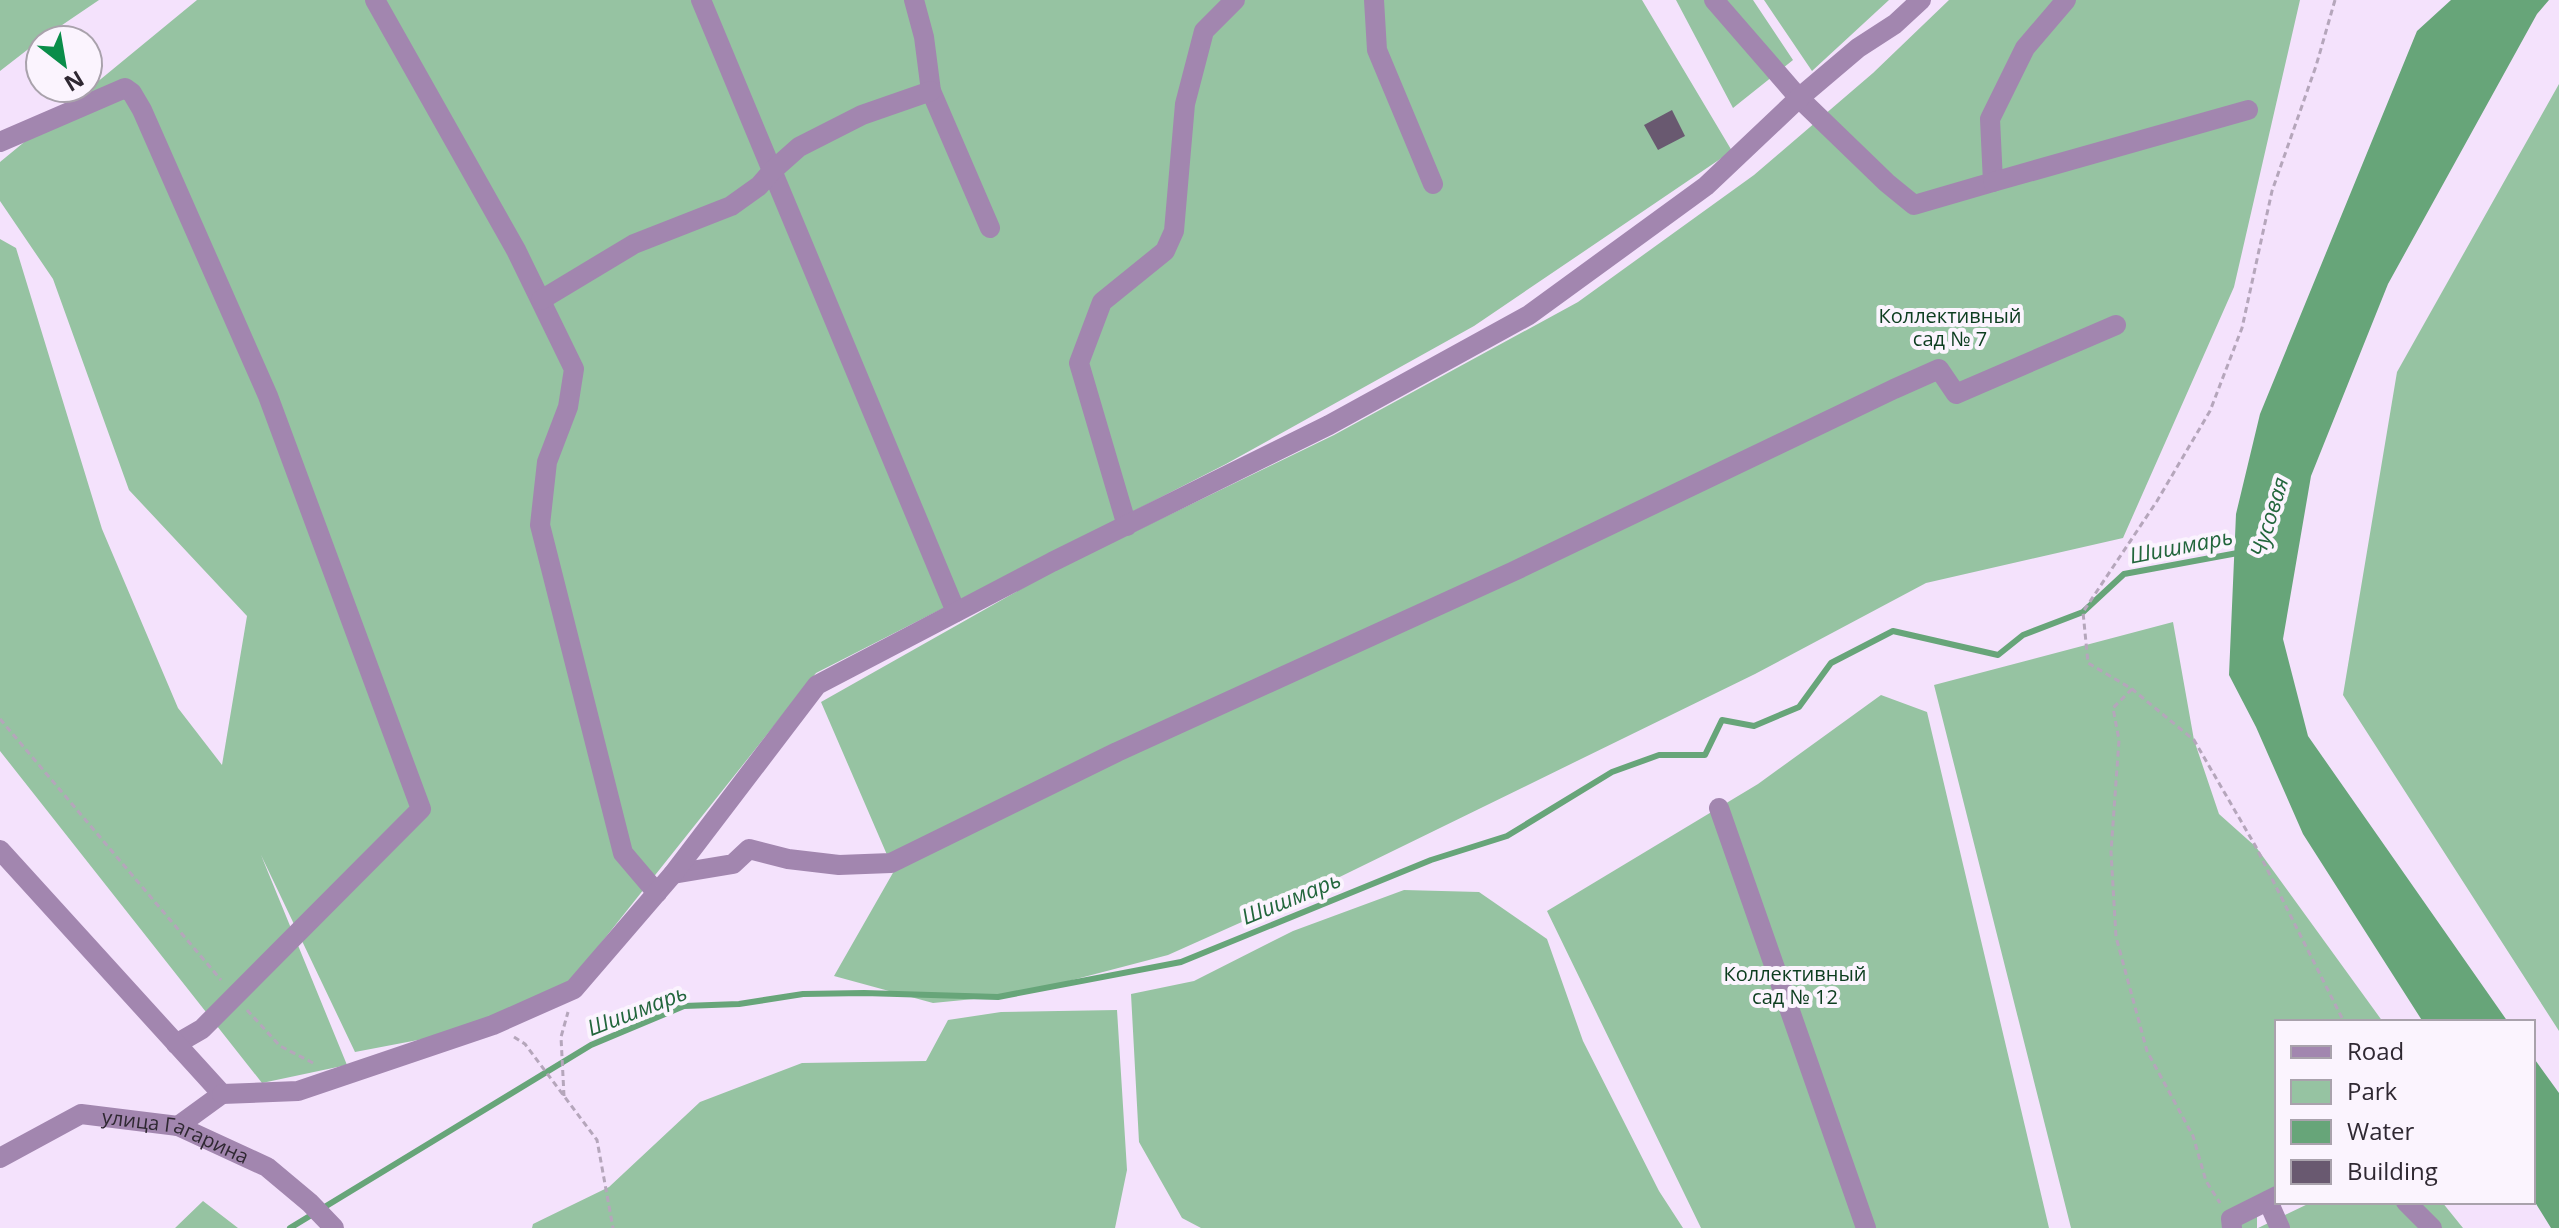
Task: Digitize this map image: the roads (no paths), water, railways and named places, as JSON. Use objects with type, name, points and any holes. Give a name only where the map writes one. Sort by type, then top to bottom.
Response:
[{"type":"street","points":[[375,0],[541,300],[574,369],[568,407],[547,462],[540,525],[623,853],[657,893]]},
{"type":"street","points":[[701,0],[956,612]]},
{"type":"street","points":[[914,0],[924,37],[931,91],[990,228]]},
{"type":"street","points":[[1127,526],[1079,363],[1102,302],[1165,251],[1174,231],[1185,104],[1204,31],[1235,0]]},
{"type":"street","points":[[1374,0],[1377,50],[1433,184]]},
{"type":"street","points":[[1714,0],[1799,98],[1914,205],[2248,110]]},
{"type":"street","points":[[178,1126],[222,1094],[298,1091],[493,1025],[574,989],[673,874],[817,685],[1329,425],[1529,315],[1706,186],[1799,98],[1858,48],[1895,24],[1921,0]]},
{"type":"street","points":[[1993,182],[1990,119],[2025,48],[2066,0]]},
{"type":"street","points":[[0,142],[125,88],[132,93],[268,396],[421,809],[202,1029],[176,1044]]},
{"type":"street","points":[[541,300],[634,244],[731,206],[759,186],[799,147],[862,115],[931,91]]},
{"type":"street","points":[[673,874],[733,864],[749,849],[788,859],[839,865],[891,863],[1117,752],[1512,572],[1939,369],[1956,394],[2116,325]]},
{"type":"street","points":[[1719,808],[1866,1228]]},
{"type":"street","points":[[0,850],[222,1094]]},
{"type":"street","name":"улица Гагарина","points":[[0,1158],[81,1114],[178,1126],[267,1167],[323,1217]]},
{"type":"street","points":[[2231,1224],[2272,1198],[2280,1228]]},
{"type":"street","points":[[2408,1204],[2432,1228]]},
{"type":"water","name":"Чусовая","points":[[2451,0],[2549,0],[2537,14],[2388,284],[2311,476],[2283,639],[2308,736],[2507,1020],[2422,1020],[2303,834],[2256,727],[2229,675],[2236,514],[2260,414],[2417,31]]},
{"type":"water","points":[[2535,1060],[2559,1093],[2559,1228],[2551,1228],[2535,1202]]},
{"type":"waterway","name":"Шишмарь","points":[[290,1228],[591,1045],[684,1006],[739,1004],[803,994],[998,997],[1181,962],[1431,860],[1507,836],[1612,772],[1659,755],[1705,755],[1722,720],[1754,726],[1799,707],[1831,663],[1893,631],[1998,655],[2023,635],[2083,612],[2124,574],[2243,552]]},
{"type":"park label","name":"Коллективный сад № 7","points":[[1950,328]]},
{"type":"park label","name":"Коллективный сад № 12","points":[[1795,986]]}]
